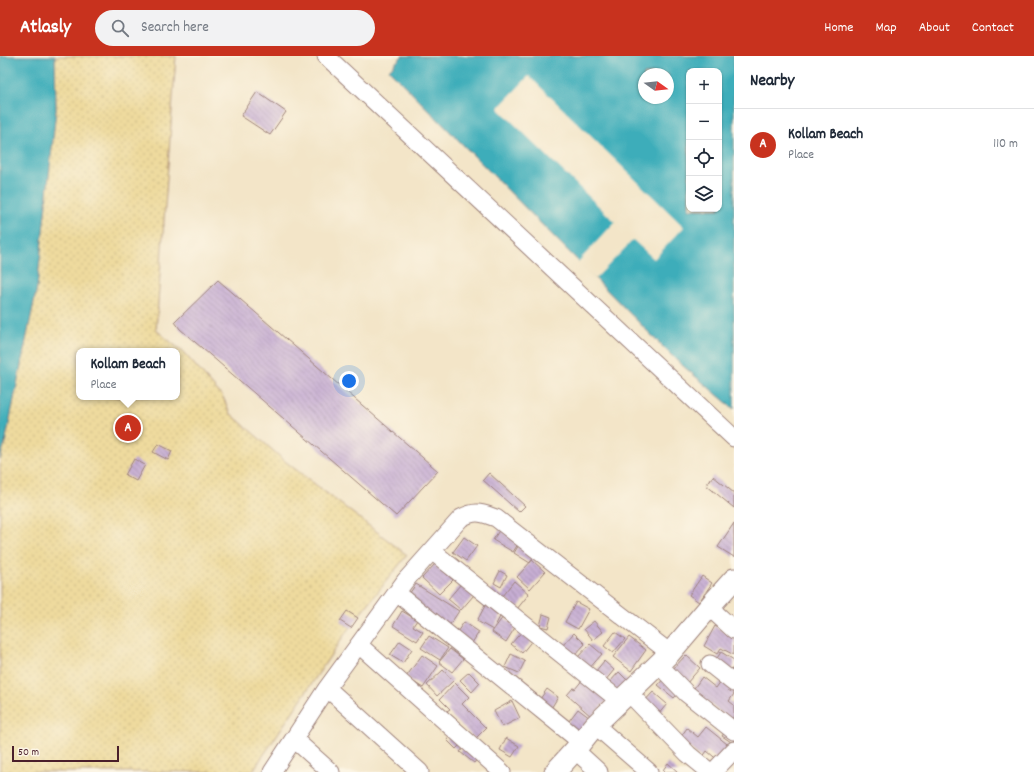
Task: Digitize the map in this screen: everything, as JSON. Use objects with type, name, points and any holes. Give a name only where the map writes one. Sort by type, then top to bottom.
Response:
[{"type":"street","points":[[326,56],[734,438]]},
{"type":"street","points":[[272,772],[328,688],[405,581],[461,518],[471,513],[480,513],[496,518],[664,658],[686,693],[734,731]]},
{"type":"street","points":[[432,552],[624,697],[688,754],[713,772],[734,750]]},
{"type":"street","points":[[555,772],[594,725],[664,658],[734,579]]},
{"type":"street","points":[[397,593],[578,746],[600,772]]},
{"type":"street","points":[[709,607],[734,630]]},
{"type":"street","points":[[359,645],[502,772]]},
{"type":"street","points":[[710,664],[734,683]]},
{"type":"street","points":[[328,688],[420,772]]},
{"type":"street","points":[[594,725],[648,772]]},
{"type":"street","points":[[294,739],[331,772]]},
{"type":"sand","points":[[55,56],[176,56],[156,330],[178,348],[76,348],[76,400],[180,400],[180,350],[223,397],[230,413],[286,462],[407,555],[349,628],[252,772],[0,772],[0,459],[5,443],[37,287],[56,110]]},
{"type":"water","points":[[0,56],[55,56],[56,110],[37,287],[5,443],[0,459]]},
{"type":"water","points":[[402,56],[734,56],[734,409],[676,360],[389,70]]},
{"type":"pier","points":[[529,76],[684,227],[654,259],[633,240],[595,279],[578,262],[615,222],[498,108]]},
{"type":"building","points":[[257,92],[286,112],[270,135],[241,116]]},
{"type":"building","points":[[218,280],[438,471],[396,516],[180,329],[175,322]]},
{"type":"building","points":[[158,444],[172,451],[168,460],[153,452]]},
{"type":"building","points":[[134,459],[145,465],[136,481],[125,475]]},
{"type":"building","points":[[489,473],[525,506],[519,512],[483,480]]},
{"type":"building","points":[[713,476],[734,493],[734,508],[706,485]]},
{"type":"building","points":[[734,523],[734,557],[718,547]]},
{"type":"building","points":[[500,529],[520,541],[513,552],[493,540]]},
{"type":"building","points":[[464,537],[477,546],[466,561],[453,552]]},
{"type":"building","points":[[520,543],[536,554],[530,563],[514,553]]},
{"type":"building","points":[[532,560],[545,572],[530,589],[517,577]]},
{"type":"building","points":[[435,564],[453,580],[439,594],[422,578]]},
{"type":"building","points":[[500,571],[507,575],[501,587],[494,583]]},
{"type":"building","points":[[702,576],[712,583],[699,602],[689,595]]},
{"type":"building","points":[[514,581],[529,594],[517,609],[507,600],[501,607],[487,595],[493,588],[502,596]]},
{"type":"building","points":[[416,584],[459,611],[447,629],[407,597]]},
{"type":"building","points":[[461,584],[474,595],[461,610],[448,599]]},
{"type":"building","points":[[487,602],[503,611],[493,630],[477,621]]},
{"type":"building","points":[[576,602],[589,609],[578,629],[565,622]]},
{"type":"building","points":[[347,611],[358,618],[351,628],[340,621]]},
{"type":"building","points":[[402,611],[417,620],[413,626],[423,632],[417,641],[393,626]]},
{"type":"building","points":[[543,614],[551,617],[548,628],[540,626]]},
{"type":"building","points":[[503,617],[516,626],[506,642],[492,632]]},
{"type":"building","points":[[594,621],[603,632],[593,640],[584,629]]},
{"type":"building","points":[[464,622],[479,632],[470,646],[455,635]]},
{"type":"building","points":[[715,626],[734,637],[734,655],[721,648],[717,654],[704,646]]},
{"type":"building","points":[[524,629],[534,638],[522,653],[511,644]]},
{"type":"building","points":[[615,632],[625,639],[613,653],[604,646]]},
{"type":"building","points":[[574,633],[585,644],[573,657],[562,646]]},
{"type":"building","points":[[429,636],[448,648],[440,660],[421,648]]},
{"type":"building","points":[[629,637],[646,650],[631,671],[613,657]]},
{"type":"building","points":[[400,641],[412,649],[403,663],[390,655]]},
{"type":"building","points":[[590,644],[602,654],[588,670],[576,659]]},
{"type":"building","points":[[450,649],[463,659],[452,672],[439,662]]},
{"type":"building","points":[[721,652],[734,660],[734,666],[730,673],[714,663]]},
{"type":"building","points":[[511,654],[525,661],[519,673],[505,667]]},
{"type":"building","points":[[422,655],[438,666],[423,688],[406,677]]},
{"type":"building","points":[[686,655],[700,668],[686,684],[671,671]]},
{"type":"building","points":[[604,661],[614,670],[605,681],[595,672]]},
{"type":"building","points":[[443,670],[453,681],[437,696],[427,685]]},
{"type":"building","points":[[469,672],[480,683],[472,692],[460,680]]},
{"type":"building","points":[[619,672],[629,682],[619,693],[609,683]]},
{"type":"building","points":[[668,674],[684,687],[674,698],[658,685]]},
{"type":"building","points":[[702,677],[716,688],[721,681],[734,690],[734,694],[729,701],[734,705],[734,716],[731,720],[692,691]]},
{"type":"building","points":[[584,678],[608,699],[592,717],[567,695],[573,688],[575,689]]},
{"type":"building","points":[[455,683],[469,697],[462,704],[486,728],[475,739],[447,711],[450,709],[440,699]]},
{"type":"building","points":[[547,689],[558,697],[550,710],[538,702]]},
{"type":"building","points":[[653,692],[667,704],[657,716],[642,704]]},
{"type":"building","points":[[512,701],[520,718],[502,727],[494,711]]},
{"type":"building","points":[[578,709],[590,718],[575,739],[562,730]]},
{"type":"building","points":[[734,718],[734,744],[722,736]]},
{"type":"building","points":[[706,727],[732,748],[720,762],[707,751],[702,758],[679,739],[687,728],[698,737]]},
{"type":"building","points":[[451,735],[461,744],[456,749],[447,740]]},
{"type":"building","points":[[506,738],[519,746],[512,757],[500,750]]},
{"type":"building","points":[[464,747],[478,758],[474,763],[460,752]]},
{"type":"building","points":[[668,763],[678,772],[665,772],[663,770]]},
{"type":"place","name":"Kollam Beach","points":[[128,428]]}]
